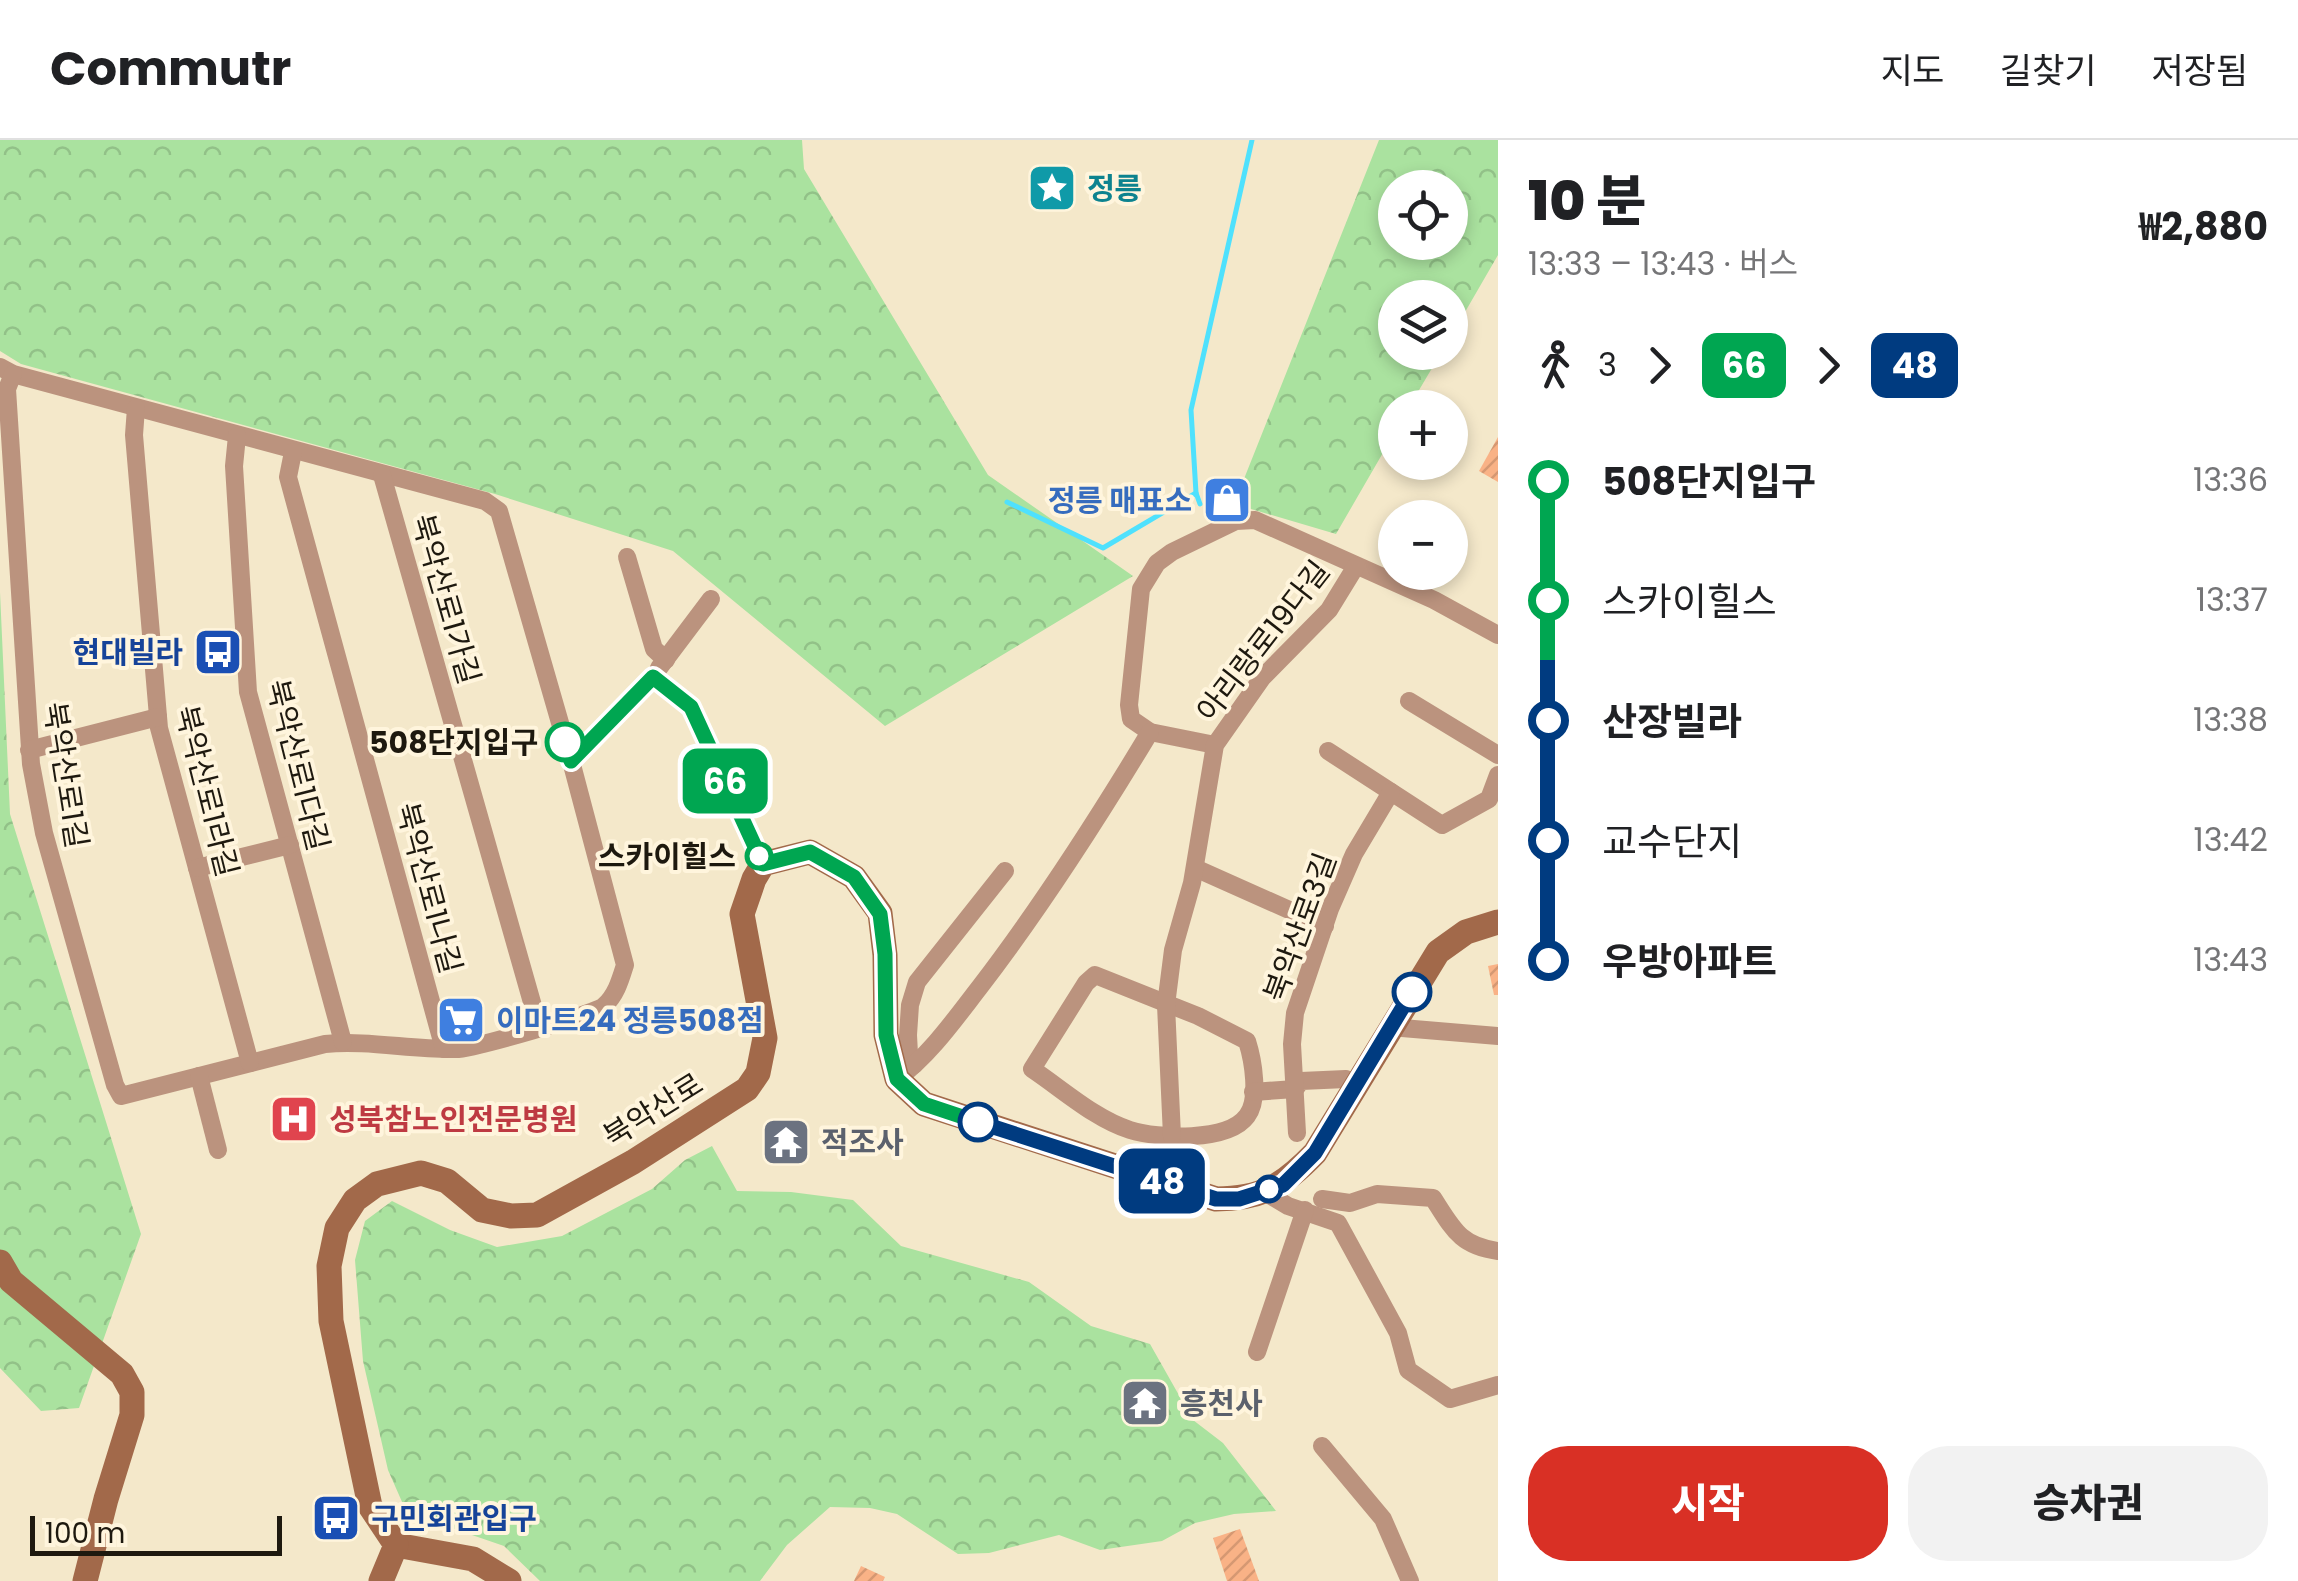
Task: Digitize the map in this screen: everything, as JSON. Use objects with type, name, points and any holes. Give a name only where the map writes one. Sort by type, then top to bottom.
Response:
[{"type":"street","name":"북악산로1길","points":[[6,370],[292,452],[485,501],[498,511],[571,761],[625,966],[618,988],[601,1008],[462,1049],[324,1044],[121,1096],[44,833],[29,750],[6,370]]},
{"type":"street","name":"북악산로1라길","points":[[136,408],[134,435],[158,717],[250,1063]]},
{"type":"street","name":"북악산로1다길","points":[[237,436],[234,466],[248,692],[343,1042]]},
{"type":"street","name":"북악산로1나길","points":[[292,452],[288,477],[444,1049]]},
{"type":"street","name":"북악산로1가길","points":[[382,475],[539,1026]]},
{"type":"street","points":[[1215,746],[1150,732],[1131,718],[1129,705],[1141,589],[1157,564],[1172,552],[1236,521],[1255,520],[1434,600],[1498,635]]},
{"type":"street","points":[[627,557],[654,649],[666,660]]},
{"type":"street","name":"아리랑로19다길","points":[[1172,1136],[1166,1005],[1172,950],[1195,868],[1215,746],[1262,678],[1328,610],[1356,566]]},
{"type":"street","points":[[571,761],[653,677],[711,599]]},
{"type":"street","points":[[653,677],[691,707],[763,864],[810,852],[854,877],[880,914],[885,954],[886,1035],[924,1104],[1216,1199],[1239,1199],[1283,1185],[1315,1153],[1438,952],[1466,932],[1498,922]]},
{"type":"street","points":[[1408,702],[1498,755]]},
{"type":"street","points":[[29,750],[158,717]]},
{"type":"street","points":[[906,1072],[960,1012],[1036,913],[1150,732]]},
{"type":"street","points":[[1328,751],[1442,825],[1489,799],[1498,775]]},
{"type":"street","name":"북악산로3길","points":[[1296,1133],[1294,1013],[1354,854],[1391,792]]},
{"type":"street","points":[[197,868],[290,845]]},
{"type":"street","name":"북악산로","points":[[396,1544],[370,1506],[332,1321],[329,1266],[337,1228],[355,1200],[377,1184],[421,1173],[447,1181],[482,1210],[511,1216],[537,1215],[632,1162],[747,1089],[758,1073],[765,1038],[742,914],[763,864]]},
{"type":"street","points":[[1195,868],[1325,926]]},
{"type":"street","points":[[906,1072],[910,1005],[917,982],[1005,871]]},
{"type":"street","points":[[1094,975],[1226,1028],[1246,1041],[1251,1054],[1253,1092],[1251,1113],[1237,1127],[1196,1136],[1172,1136],[1131,1131],[1112,1122],[1032,1068],[1094,975]]},
{"type":"street","points":[[1390,1027],[1498,1036]]},
{"type":"street","points":[[200,1076],[218,1150]]},
{"type":"street","points":[[1253,1092],[1295,1089],[1301,1081],[1346,1079],[1356,1084]]},
{"type":"street","points":[[1263,1191],[1288,1206],[1338,1224],[1398,1333],[1408,1370],[1450,1399],[1498,1385]]},
{"type":"street","points":[[1322,1199],[1350,1203],[1378,1194],[1432,1198],[1474,1248],[1498,1251]]},
{"type":"street","points":[[1256,1352],[1305,1210]]},
{"type":"street","points":[[0,1262],[11,1281],[122,1374],[132,1392],[132,1415],[85,1581]]},
{"type":"street","points":[[1322,1446],[1383,1520],[1410,1581]]},
{"type":"street","points":[[381,1581],[396,1544],[474,1559],[508,1581]]},
{"type":"green space","points":[[0,140],[802,140],[804,169],[988,475],[1133,576],[885,726],[673,551],[495,494],[21,364],[0,351]]},
{"type":"green space","points":[[1379,140],[1498,140],[1498,255],[1468,307],[1468,280],[1378,280],[1378,370],[1431,370],[1419,390],[1378,390],[1378,461],[1336,534],[1234,504]]},
{"type":"green space","points":[[0,592],[10,814],[141,1234],[79,1408],[41,1411],[0,1368]]},
{"type":"green space","points":[[712,1146],[737,1191],[791,1192],[853,1200],[901,1246],[1029,1282],[1091,1326],[1150,1344],[1193,1420],[1223,1443],[1276,1511],[1234,1514],[1195,1523],[1162,1541],[1100,1550],[1059,1535],[989,1553],[958,1554],[897,1514],[870,1508],[830,1507],[787,1545],[760,1581],[540,1581],[504,1546],[437,1523],[410,1520],[388,1470],[363,1361],[355,1260],[365,1221],[392,1201],[450,1230],[497,1247],[562,1236],[652,1189],[685,1160]]},
{"type":"building","points":[[1498,437],[1498,482],[1479,471]]},
{"type":"building","points":[[1498,964],[1498,995],[1494,995],[1488,966]]},
{"type":"building","points":[[1240,1529],[1259,1581],[1227,1581],[1213,1538]]},
{"type":"building","points":[[861,1566],[885,1577],[883,1581],[854,1581]]},
{"type":"waterway","points":[[1200,504],[1191,410],[1252,140]]},
{"type":"waterway","points":[[1007,502],[1103,548],[1196,493]]},
{"type":"bus line","name":"66","points":[[565,742],[571,761],[653,677],[691,707],[763,864],[810,852],[854,877],[880,914],[885,954],[886,1035],[897,1079],[924,1104],[978,1122]]},
{"type":"bus line","name":"48","points":[[978,1122],[1216,1199],[1239,1199],[1283,1185],[1315,1153],[1412,992]]},
{"type":"place","name":"정릉","points":[[1052,188]]},
{"type":"place","name":"정릉 매표소","points":[[1227,500]]},
{"type":"place","name":"현대빌라","points":[[218,652]]},
{"type":"place","name":"508단지입구","points":[[565,742]]},
{"type":"place","name":"스카이힐스","points":[[759,856]]},
{"type":"place","name":"이마트24 정릉508점","points":[[461,1020]]},
{"type":"place","name":"성북참노인전문병원","points":[[294,1119]]},
{"type":"place","name":"적조사","points":[[786,1142]]},
{"type":"place","name":"흥천사","points":[[1145,1403]]},
{"type":"place","name":"구민회관입구","points":[[336,1518]]}]
